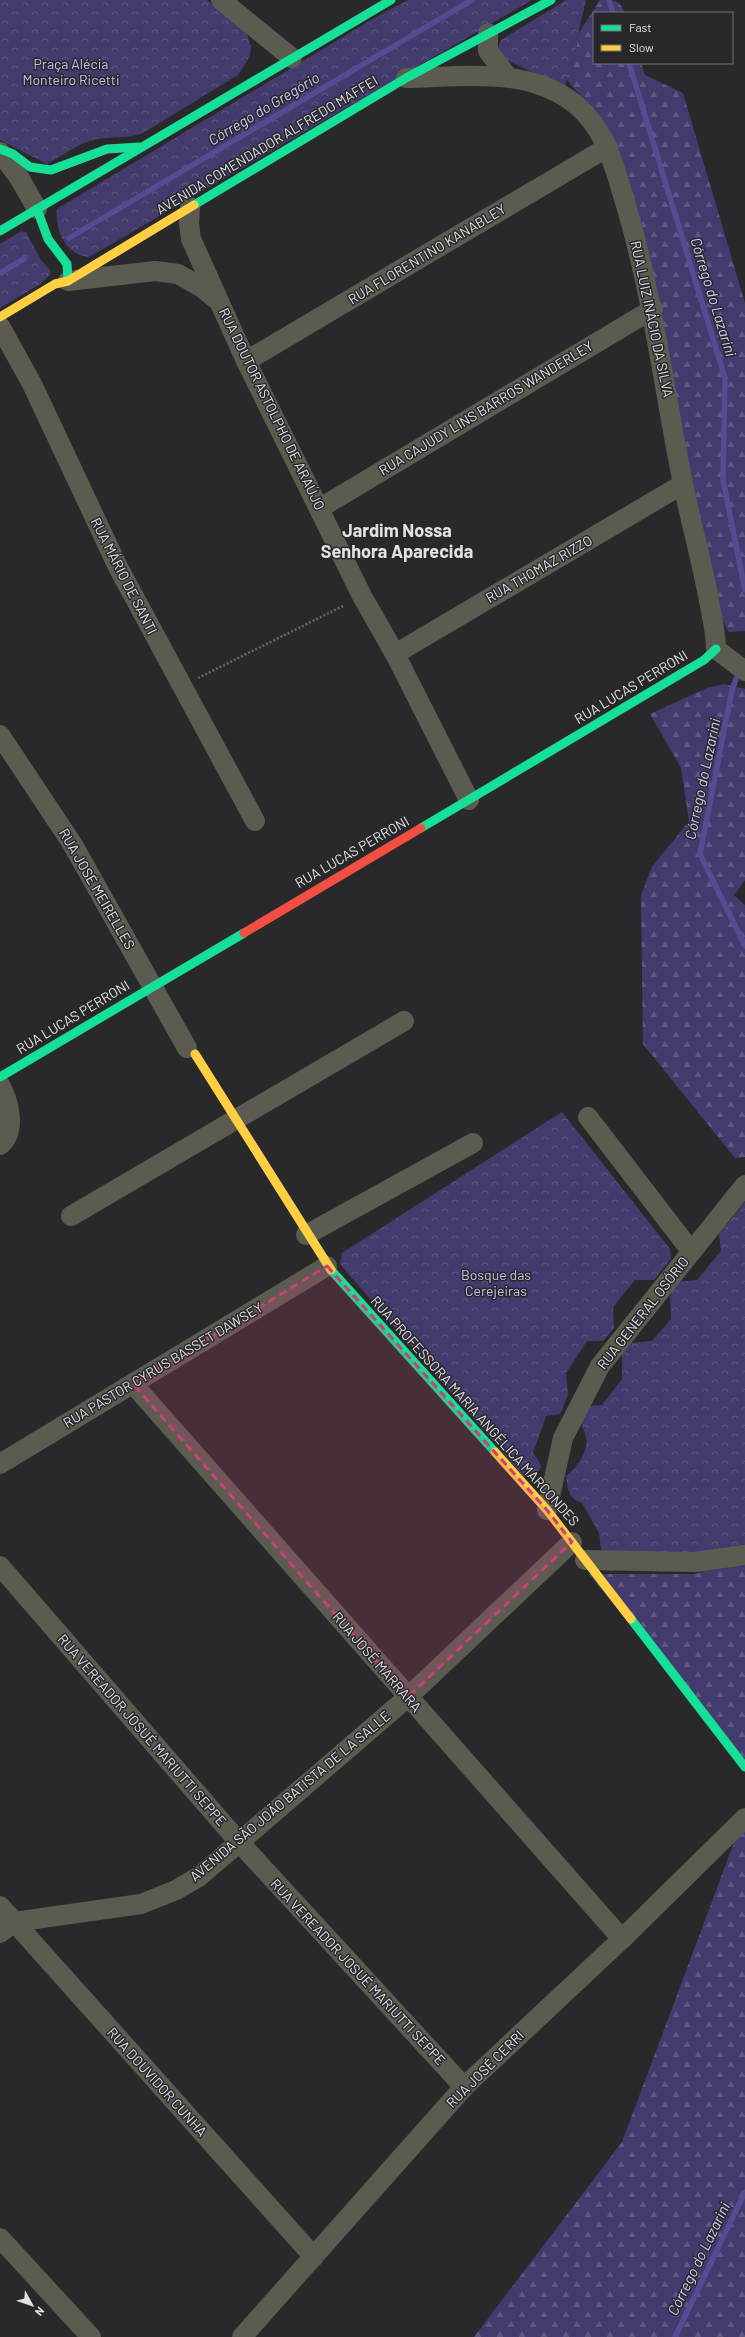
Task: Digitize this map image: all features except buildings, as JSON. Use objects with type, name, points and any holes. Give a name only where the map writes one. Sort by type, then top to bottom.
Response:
[{"type":"street","points":[[221,0],[292,58]]},
{"type":"street","points":[[0,231],[391,0]]},
{"type":"street","name":"AVENIDA COMENDADOR ALFREDO MAFFEI","points":[[0,317],[55,284],[68,281],[406,78],[551,0]]},
{"type":"street","points":[[488,33],[488,51],[507,76]]},
{"type":"street","name":"RUA LUIZ INÁCIO DA SILVA","points":[[406,78],[507,76],[542,86],[573,103],[589,118],[608,148],[637,242],[653,308],[683,484],[706,581],[716,638],[716,649]]},
{"type":"street","points":[[0,150],[13,154],[30,167],[51,170],[108,149],[142,147]]},
{"type":"street","name":"RUA FLORENTINO KANABLEY","points":[[246,361],[608,148]]},
{"type":"street","points":[[0,150],[37,209],[40,224],[53,250],[67,264],[68,281],[155,271],[178,274],[201,287],[222,304]]},
{"type":"street","name":"RUA DOUTOR ASTOLPHO DE ARAÚJO","points":[[190,207],[189,223],[191,239],[222,304],[246,361],[320,508],[362,596],[395,654],[469,800]]},
{"type":"street","name":"RUA CAJUDY LINS BARROS WANDERLEY","points":[[320,508],[653,308]]},
{"type":"street","name":"RUA MÁRIO DE SANTI","points":[[0,326],[32,384],[118,567],[256,821]]},
{"type":"street","name":"RUA THOMAZ RIZZO","points":[[395,654],[683,484]]},
{"type":"street","points":[[716,649],[745,671]]},
{"type":"street","name":"RUA LUCAS PERRONI","points":[[0,1077],[152,985],[469,800],[704,660],[716,649]]},
{"type":"street","name":"RUA JOSÉ MEIRELLES","points":[[3,746],[72,845],[191,1051]]},
{"type":"street","points":[[71,1216],[404,1021]]},
{"type":"street","name":"RUA PROFESSORA MARIA ANGÉLICA MARCONDES","points":[[191,1051],[238,1119],[306,1235],[327,1266],[547,1510],[745,1767]]},
{"type":"street","points":[[0,1085],[9,1106],[10,1118],[9,1130],[1,1144]]},
{"type":"street","name":"RUA GENERAL OSÓRIO","points":[[588,1117],[691,1251]]},
{"type":"street","points":[[306,1235],[473,1143]]},
{"type":"street","name":"RUA GENERAL OSÓRIO","points":[[547,1510],[563,1438],[600,1366],[745,1185]]},
{"type":"street","name":"RUA PASTOR CYRUS BASSET DAWSEY","points":[[0,1464],[327,1266]]},
{"type":"street","name":"RUA JOSÉ MARRARA","points":[[132,1384],[622,1939]]},
{"type":"street","name":"AVENIDA SÃO JOÃO BATISTA DE LA SALLE","points":[[7,1928],[141,1904],[176,1890],[200,1876],[408,1697],[572,1542]]},
{"type":"street","points":[[585,1560],[695,1562],[745,1555]]},
{"type":"street","name":"RUA VEREADOR JOSUÉ MARIUTTI SEPPE","points":[[0,1566],[239,1842],[464,2087]]},
{"type":"street","name":"RUA JOSÉ CERRI","points":[[242,2337],[464,2087],[622,1939],[745,1818]]},
{"type":"street","name":"RUA DOUVIDOR CUNHA","points":[[0,1906],[7,1928],[314,2257]]},
{"type":"street","points":[[0,2238],[91,2337]]},
{"type":"path","points":[[182,686],[362,596]]},
{"type":"highlighted area","points":[[327,1266],[547,1510],[572,1542],[408,1697],[133,1384]]},
{"type":"green space","name":"Praça Alécia Monteiro Ricetti","points":[[0,0],[207,0],[245,29],[251,46],[250,56],[238,75],[143,133],[132,136],[103,138],[90,141],[77,146],[47,164],[0,140]]},
{"type":"green space","points":[[408,0],[532,0],[89,257],[74,252],[63,240],[58,225],[57,209],[376,17]]},
{"type":"green space","points":[[566,0],[586,0],[578,34],[575,57],[566,79],[566,88],[500,57],[497,51],[501,40]]},
{"type":"green space","points":[[600,0],[609,0],[619,3],[624,12],[593,12],[593,64],[641,64],[645,75],[683,93],[745,303],[745,631],[729,632],[720,616],[593,110],[566,79],[575,57],[578,34]]},
{"type":"green space","points":[[21,231],[26,232],[41,260],[50,270],[51,274],[39,285],[0,308],[0,244]]},
{"type":"green space","points":[[724,684],[745,689],[745,880],[734,895],[745,905],[745,1157],[735,1158],[643,1044],[641,895],[652,867],[689,821],[681,768],[650,714],[707,688]]},
{"type":"green space","name":"Bosque das Cerejeiras","points":[[562,1112],[670,1249],[671,1259],[654,1280],[635,1280],[613,1307],[614,1328],[603,1341],[587,1341],[566,1373],[568,1395],[560,1414],[546,1416],[533,1453],[539,1461],[541,1467],[537,1474],[524,1477],[340,1264],[342,1253]]},
{"type":"green space","points":[[745,1202],[745,1545],[611,1571],[602,1556],[599,1533],[582,1503],[571,1496],[567,1485],[566,1476],[578,1465],[586,1448],[586,1438],[580,1420],[588,1406],[602,1405],[622,1379],[622,1355],[630,1343],[652,1341],[671,1319],[670,1297],[676,1282],[697,1280],[721,1251],[719,1234]]},
{"type":"green space","points":[[745,1558],[745,1767],[589,1574],[695,1574]]},
{"type":"green space","points":[[745,1818],[745,2337],[474,2337],[622,2142],[741,1824]]},
{"type":"waterway","name":"Córrego do Gregório","points":[[69,238],[472,0]]},
{"type":"waterway","name":"Córrego do Lazarini","points":[[609,0],[613,12]]},
{"type":"waterway","name":"Córrego do Lazarini","points":[[629,64],[725,378],[723,480],[745,590]]},
{"type":"waterway","name":"Córrego do Gregório","points":[[0,273],[24,259]]},
{"type":"waterway","name":"Córrego do Lazarini","points":[[736,679],[732,690],[700,854],[745,946]]},
{"type":"waterway","name":"Córrego do Lazarini","points":[[675,2337],[745,2192]]},
{"type":"traffic: fast","points":[[0,231],[391,0]]},
{"type":"traffic: fast","points":[[194,205],[406,78],[551,0]]},
{"type":"traffic: fast","points":[[0,149],[13,154],[30,167],[51,170],[107,149],[139,147]]},
{"type":"traffic: fast","points":[[37,209],[48,239],[67,264],[68,281]]},
{"type":"traffic: fast","points":[[421,828],[704,660],[716,649]]},
{"type":"traffic: fast","points":[[0,1077],[244,933]]},
{"type":"traffic: fast","points":[[331,1270],[495,1452]]},
{"type":"traffic: fast","points":[[631,1619],[745,1767]]},
{"type":"traffic: slow","points":[[0,317],[55,284],[68,281],[194,205]]},
{"type":"traffic: slow","points":[[195,1054],[331,1270]]},
{"type":"traffic: slow","points":[[495,1452],[547,1510],[631,1619]]},
{"type":"traffic: jam","points":[[244,933],[421,828]]},
{"type":"district","name":"Jardim Nossa Senhora Aparecida","points":[[397,541]]}]
